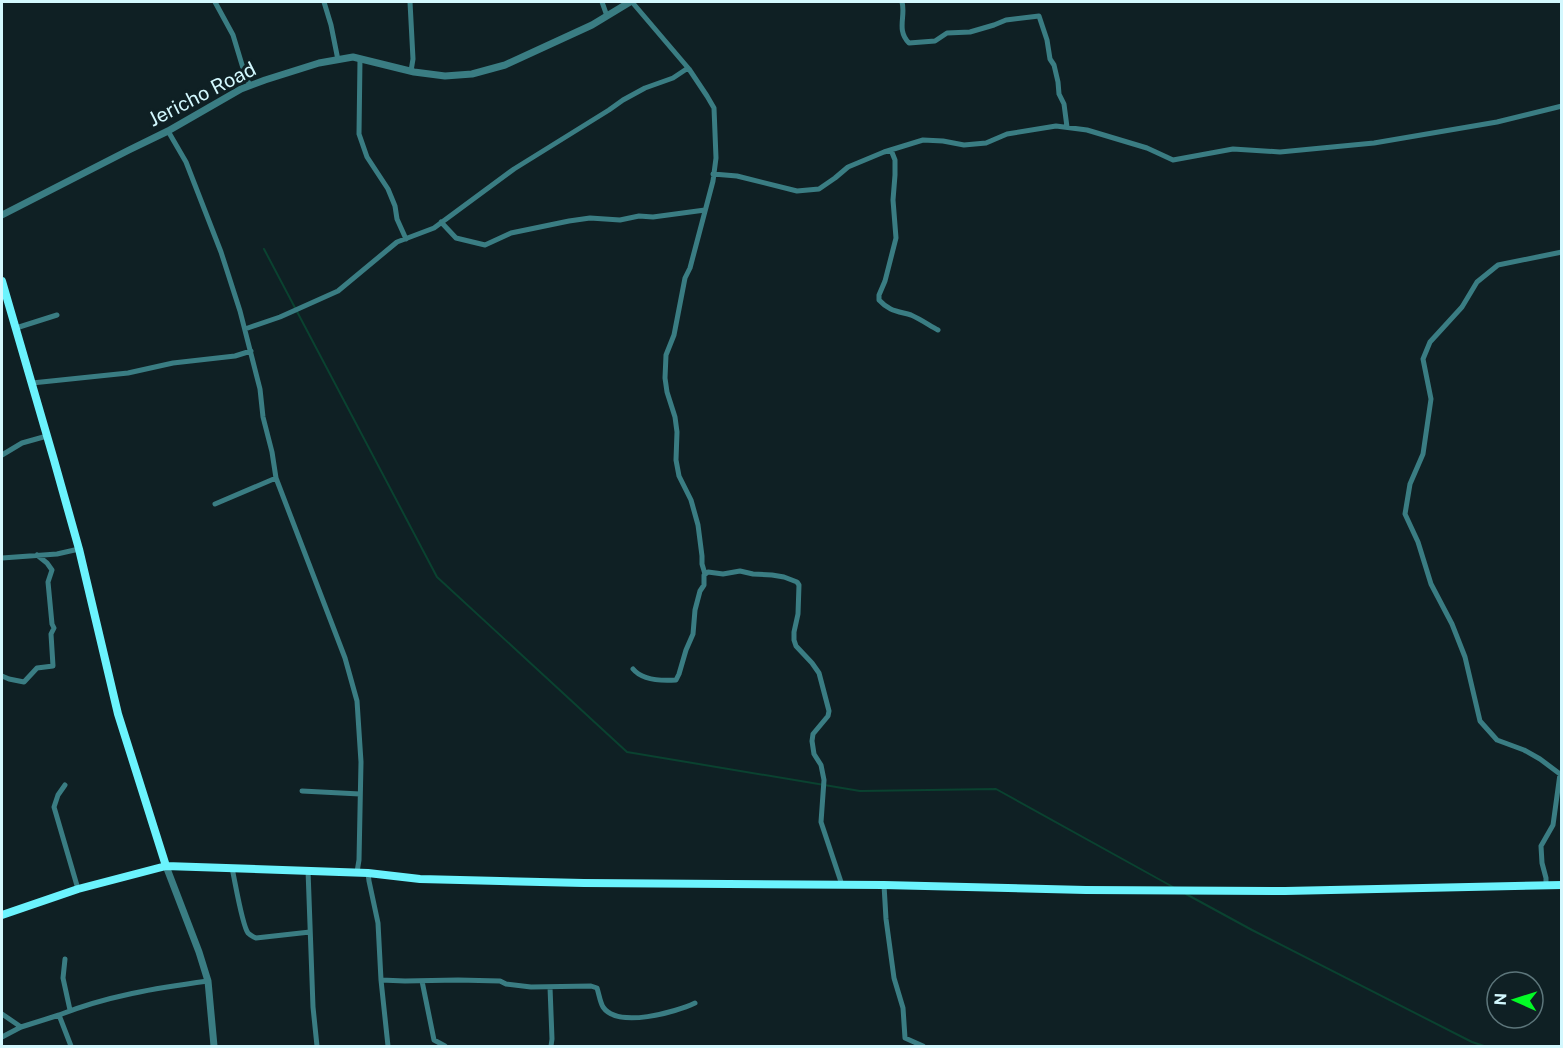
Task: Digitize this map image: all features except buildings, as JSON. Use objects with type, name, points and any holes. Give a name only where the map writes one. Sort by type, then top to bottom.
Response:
[{"type":"main road","points":[[2,281],[79,549],[118,714],[166,866]]},
{"type":"main road","points":[[2,915],[78,889],[166,866],[357,872],[420,879],[455,880],[1086,890],[1285,891],[1562,885]]},
{"type":"street","points":[[215,2],[233,35],[250,85]]},
{"type":"street","points":[[324,2],[338,60]]},
{"type":"street","points":[[410,2],[413,59],[411,71]]},
{"type":"street","points":[[602,2],[607,16]]},
{"type":"street","points":[[631,2],[688,68],[708,96],[714,108],[716,158],[713,181],[680,297],[674,335],[666,355],[665,378],[676,425],[676,460],[679,476],[691,500],[698,525],[705,574],[704,585],[695,610],[693,634],[676,680],[637,675],[633,669]]},
{"type":"street","name":"Jericho Road","points":[[2,215],[168,131],[250,85],[320,63],[353,57],[411,71],[445,76],[472,74],[505,65],[592,26],[631,2]]},
{"type":"street","points":[[902,2],[901,25],[904,38],[909,43],[935,41],[947,33],[970,32],[1006,20],[1039,16],[1047,40],[1050,59],[1054,66],[1059,94],[1064,104],[1067,128]]},
{"type":"street","points":[[360,59],[359,134],[367,157],[391,195],[397,219],[406,239]]},
{"type":"street","points":[[245,329],[280,318],[338,291],[397,242],[434,228],[514,169],[623,99],[674,78],[688,68]]},
{"type":"street","points":[[713,174],[736,176],[797,191],[819,189],[848,166],[923,140],[964,145],[986,143],[1007,134],[1056,126],[1087,130],[1147,148],[1173,160],[1233,149],[1280,152],[1374,143],[1497,122],[1562,106]]},
{"type":"street","points":[[168,131],[186,162],[221,252],[245,329],[260,389],[263,417],[276,478],[345,658],[357,701],[362,762],[357,872]]},
{"type":"street","points":[[891,150],[895,160],[893,200],[896,238],[879,300],[885,306],[912,316],[938,330]]},
{"type":"street","points":[[441,222],[456,238],[485,245],[511,233],[569,221],[590,218],[620,220],[705,210]]},
{"type":"street","points":[[1546,885],[1542,846],[1553,825],[1561,774],[1524,750],[1497,740],[1480,721],[1465,657],[1452,624],[1431,584],[1418,542],[1405,514],[1410,484],[1423,454],[1431,399],[1423,359],[1430,342],[1462,308],[1477,282],[1498,265],[1562,252]]},
{"type":"street","points":[[16,328],[57,315]]},
{"type":"street","points":[[32,383],[128,373],[173,363],[235,356],[250,351]]},
{"type":"street","points":[[2,455],[22,442],[47,436]]},
{"type":"street","points":[[215,504],[276,478]]},
{"type":"street","points":[[2,558],[57,554],[79,549]]},
{"type":"street","points":[[2,676],[24,682],[37,668],[53,666],[51,634],[54,628],[48,582],[52,570],[37,555]]},
{"type":"street","points":[[705,574],[740,571],[784,577],[799,585],[794,640],[796,646],[819,673],[829,711],[828,716],[813,734],[812,741],[814,754],[821,765],[824,780],[821,822],[842,885]]},
{"type":"street","points":[[65,785],[54,807],[78,889]]},
{"type":"street","points":[[302,791],[360,794]]},
{"type":"street","points":[[166,866],[208,981],[214,1047]]},
{"type":"street","points":[[232,868],[243,920],[250,936],[256,938],[309,932]]},
{"type":"street","points":[[308,870],[309,932],[317,1047]]},
{"type":"street","points":[[368,873],[378,923],[388,1047]]},
{"type":"street","points":[[884,885],[894,978],[903,1008],[905,1038],[923,1047]]},
{"type":"street","points":[[65,959],[63,978],[70,1011]]},
{"type":"street","points":[[381,980],[500,981],[531,987],[591,986],[597,988],[604,1008],[612,1014],[633,1019],[679,1011],[695,1003]]},
{"type":"street","points":[[2,1037],[21,1027],[152,988],[208,981]]},
{"type":"street","points":[[422,981],[434,1040],[445,1047]]},
{"type":"street","points":[[550,987],[551,1047]]},
{"type":"street","points":[[2,1014],[21,1027]]},
{"type":"street","points":[[59,1015],[71,1047]]},
{"type":"waterway","points":[[264,249],[437,577],[627,752],[860,791],[996,789],[1173,887]]},
{"type":"waterway","points":[[1186,894],[1252,930],[1484,1046]]}]
